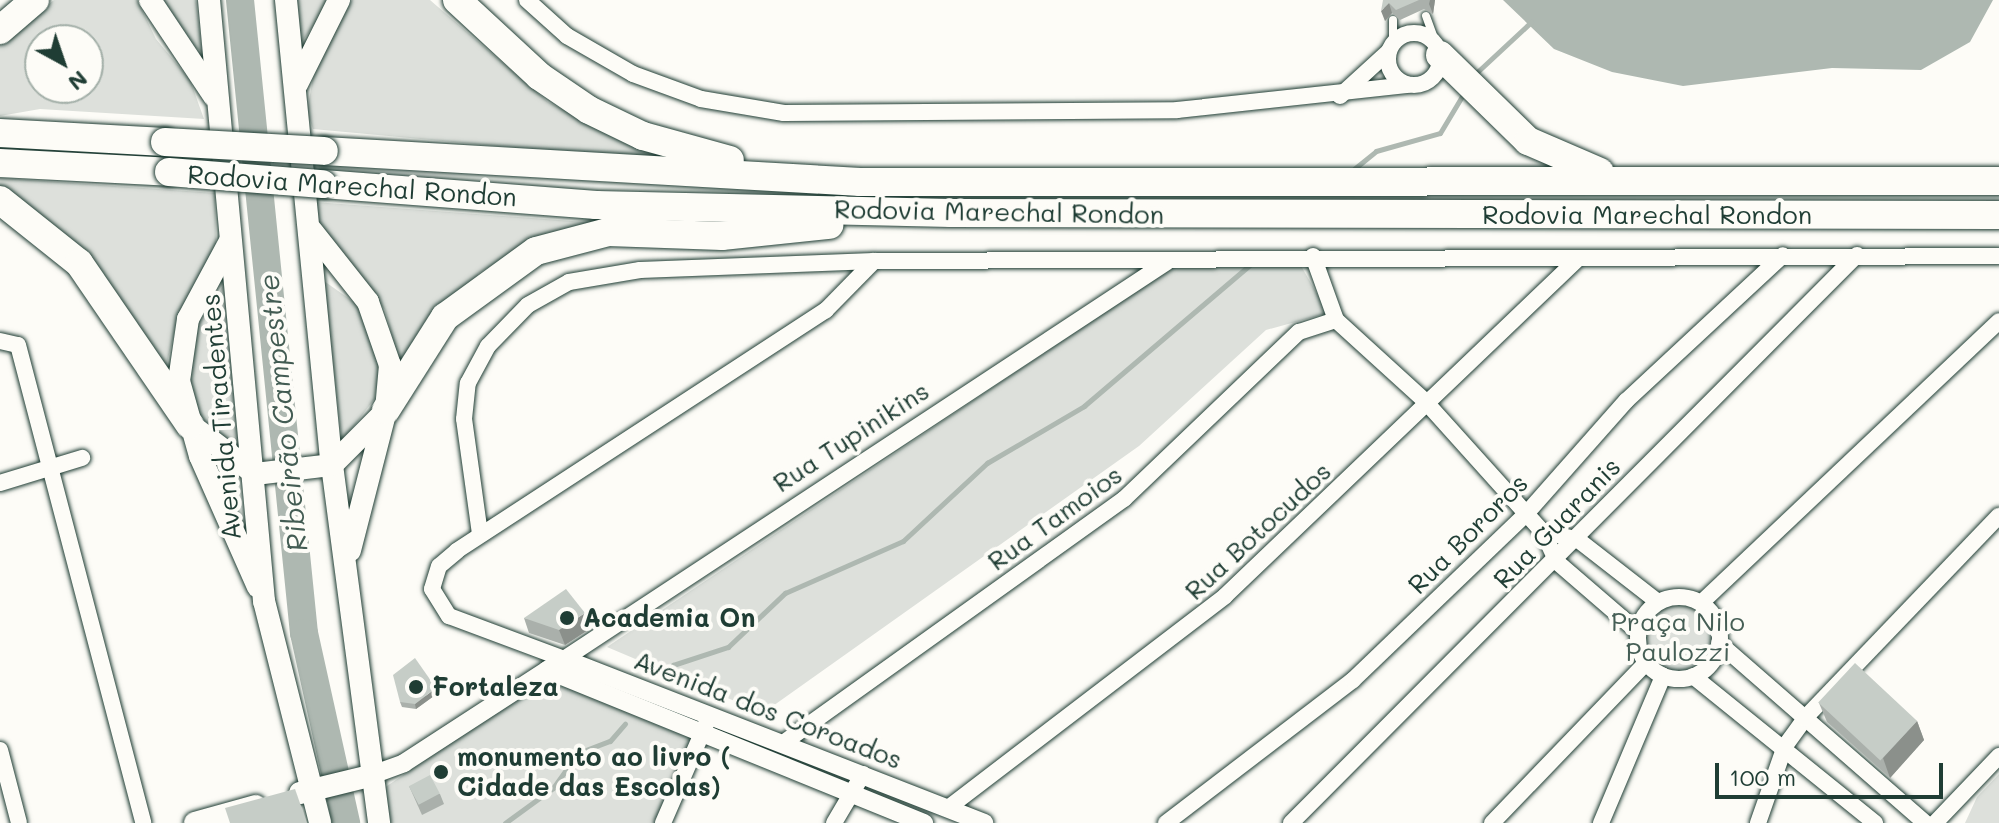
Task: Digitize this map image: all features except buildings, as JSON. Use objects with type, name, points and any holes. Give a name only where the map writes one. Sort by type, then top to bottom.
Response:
[{"type":"highway","points":[[0,30],[35,0]]},
{"type":"highway","points":[[457,0],[539,76],[643,136],[700,155],[860,182]]},
{"type":"highway","points":[[1438,50],[1488,109],[1556,158],[1600,172],[1688,181]]},
{"type":"highway","name":"Rodovia Marechal Rondon","points":[[0,133],[860,182],[1999,181]]},
{"type":"highway","name":"Rodovia Marechal Rondon","points":[[0,163],[169,172],[596,205],[951,213],[1999,215]]},
{"type":"highway","points":[[0,200],[79,263],[190,425]]},
{"type":"highway","points":[[386,410],[445,317],[536,251],[608,232],[722,236],[951,213]]},
{"type":"main road","points":[[150,0],[199,67],[220,112]]},
{"type":"main road","name":"Avenida Tiradentes","points":[[209,0],[260,473],[264,601],[315,789],[320,823]]},
{"type":"main road","points":[[286,0],[330,466],[346,573],[366,776],[379,823]]},
{"type":"main road","points":[[295,101],[299,71],[339,0]]},
{"type":"main road","points":[[306,215],[324,254],[379,321],[390,365],[386,410],[346,573]]},
{"type":"main road","points":[[232,224],[226,255],[182,339],[179,381],[190,425],[264,601]]},
{"type":"main road","points":[[190,425],[260,473],[330,466],[386,410]]},
{"type":"main road","points":[[195,823],[366,776]]},
{"type":"street","points":[[527,0],[567,36],[633,74],[757,110],[1177,110],[1340,96],[1409,85],[1435,75],[1438,50],[1420,33],[1390,47],[1340,96]]},
{"type":"street","points":[[1390,47],[1391,72],[1409,85]]},
{"type":"street","points":[[874,261],[826,310],[480,534],[464,419],[468,383],[488,346],[528,305],[569,282],[640,270],[874,261],[1168,262],[1313,256],[1576,260],[1783,255],[1999,256]]},
{"type":"street","name":"Rua Bororos","points":[[1166,823],[1353,680],[1526,514],[1626,401],[1783,255]]},
{"type":"street","name":"Rua Guaranis","points":[[1291,823],[1557,562],[1857,255]]},
{"type":"street","points":[[1313,256],[1336,320],[1424,400],[1543,532],[1557,562],[1638,632],[1646,663],[1663,676],[1693,676],[1711,663],[1719,643],[1716,621],[1701,603],[1680,597],[1658,602],[1638,632]]},
{"type":"street","name":"Rua Botocudos","points":[[948,808],[1225,596],[1424,400],[1576,260]]},
{"type":"street","name":"Rua Tupinikins","points":[[564,659],[1168,262]]},
{"type":"street","name":"Rua Tamoios","points":[[786,741],[1124,499],[1299,332],[1336,320]]},
{"type":"street","points":[[1701,603],[1999,321]]},
{"type":"street","points":[[0,341],[18,345],[45,469],[143,823]]},
{"type":"street","points":[[0,483],[82,458]]},
{"type":"street","points":[[1758,823],[1785,746],[1805,718],[1999,516]]},
{"type":"street","points":[[1543,532],[1577,539],[1658,602]]},
{"type":"street","name":"Avenida dos Coroados","points":[[480,534],[439,566],[432,589],[449,616],[531,651],[564,659],[707,722],[851,796],[924,823]]},
{"type":"street","points":[[1719,643],[1925,823]]},
{"type":"street","name":"Avenida dos Coroados","points":[[531,651],[547,670],[707,722],[786,741],[984,823]]},
{"type":"street","points":[[366,776],[404,763],[564,659]]},
{"type":"street","points":[[1492,823],[1646,663]]},
{"type":"street","points":[[1601,823],[1663,676]]},
{"type":"street","points":[[1693,676],[1785,746],[1875,823]]},
{"type":"street","points":[[663,823],[707,722]]},
{"type":"street","points":[[0,750],[19,823]]},
{"type":"street","points":[[1935,823],[1999,756]]},
{"type":"street","points":[[834,823],[863,774]]},
{"type":"lane","points":[[1426,16],[1438,50]]},
{"type":"lane","points":[[1390,47],[1393,20]]},
{"type":"green space","points":[[54,0],[137,0],[156,39],[190,80],[204,119],[40,109],[0,116],[0,43]]},
{"type":"green space","points":[[159,0],[196,0],[202,52],[189,43]]},
{"type":"green space","points":[[297,0],[332,0],[301,43]]},
{"type":"green space","points":[[352,0],[430,0],[548,102],[667,162],[313,129],[307,112],[314,72]]},
{"type":"green space","points":[[0,178],[215,193],[216,246],[177,322],[166,367],[79,248],[0,188]]},
{"type":"green space","points":[[314,202],[612,224],[520,248],[479,273],[402,373],[385,310],[320,228]]},
{"type":"green space","points":[[1296,257],[1328,313],[1266,330],[1139,446],[763,713],[607,647],[1172,267]]},
{"type":"green space","points":[[324,281],[358,305],[381,356],[375,398],[342,442]]},
{"type":"green space","points":[[225,283],[242,456],[201,417],[188,378],[192,333]]},
{"type":"green space","name":"Praça Nilo Paulozzi","points":[[1679,601],[1699,607],[1709,617],[1715,637],[1709,657],[1699,667],[1679,673],[1659,667],[1649,657],[1643,637],[1649,617],[1659,607]]},
{"type":"green space","points":[[545,679],[695,738],[660,823],[391,823],[384,788]]},
{"type":"green space","points":[[1999,774],[1999,823],[1965,823],[1977,797]]},
{"type":"shaded area","points":[[1503,0],[1993,0],[1970,42],[1921,70],[1832,68],[1683,86],[1612,72],[1554,49]]},
{"type":"waterway","name":"Ribeirão Campestre","points":[[240,0],[304,633],[346,823]]},
{"type":"waterway","points":[[1474,75],[1531,22]]},
{"type":"waterway","points":[[1354,169],[1376,151],[1440,133],[1465,91]]},
{"type":"waterway","points":[[664,678],[673,665],[728,647],[785,593],[903,541],[987,463],[1084,406],[1252,263]]},
{"type":"waterway","points":[[505,823],[553,788],[578,753],[610,741],[625,724]]},
{"type":"place","name":"Academia On","points":[[567,618]]},
{"type":"place","name":"Fortaleza","points":[[416,687]]},
{"type":"place","name":"monumento ao livro ( Cidade das Escolas)","points":[[441,772]]}]
